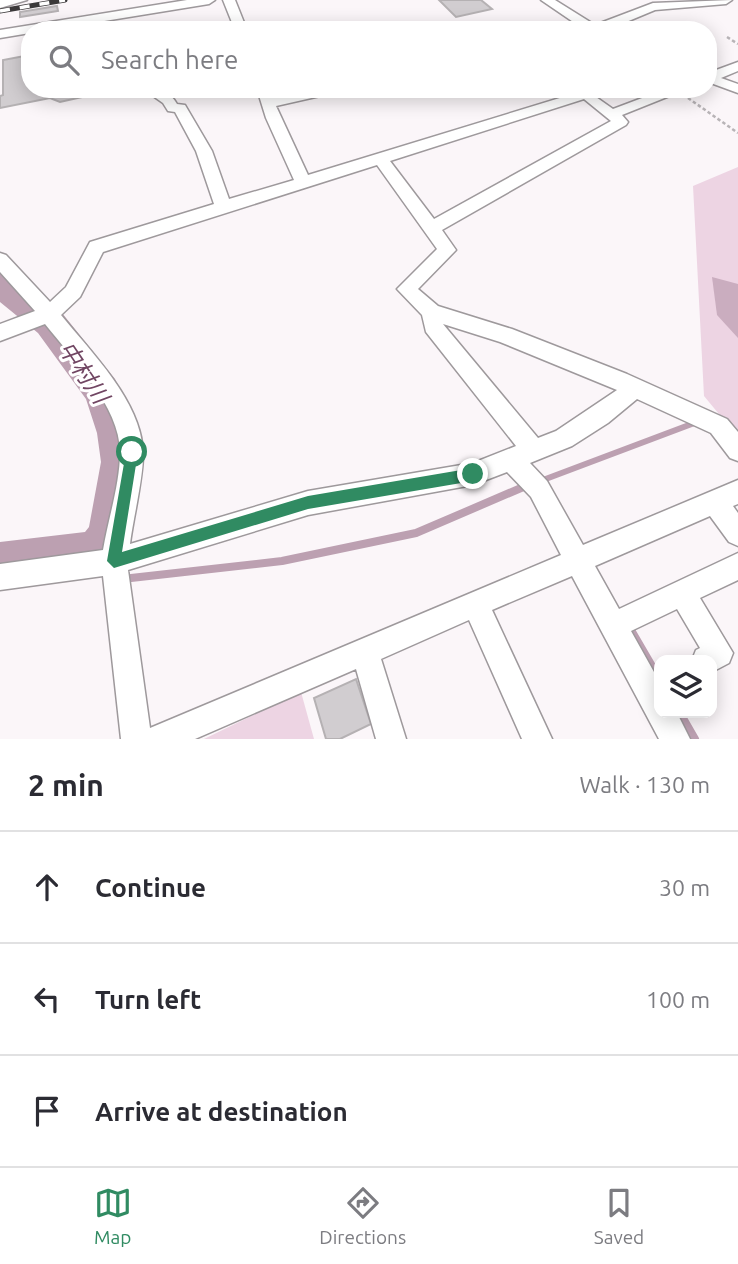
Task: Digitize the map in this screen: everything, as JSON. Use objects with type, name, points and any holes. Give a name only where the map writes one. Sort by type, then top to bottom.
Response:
[{"type":"street","points":[[0,4],[21,0]]},
{"type":"street","points":[[95,18],[100,0]]},
{"type":"street","points":[[77,21],[209,0]]},
{"type":"street","points":[[229,0],[237,21]]},
{"type":"street","points":[[547,0],[580,21]]},
{"type":"street","points":[[617,21],[653,7],[725,0],[738,9]]},
{"type":"street","points":[[0,34],[21,30]]},
{"type":"street","points":[[717,75],[738,66]]},
{"type":"street","points":[[717,81],[738,89]]},
{"type":"street","points":[[165,98],[173,108],[180,108],[204,151],[223,206]]},
{"type":"street","points":[[268,98],[303,182]]},
{"type":"street","points":[[0,333],[41,318],[73,292],[96,247],[573,98]]},
{"type":"street","points":[[431,228],[621,122],[591,98]]},
{"type":"street","points":[[612,114],[656,98]]},
{"type":"street","points":[[380,158],[447,250],[406,289],[431,312],[505,335],[635,388],[719,426],[738,450]]},
{"type":"street","points":[[0,260],[41,318],[108,389],[122,416],[132,452],[114,561],[135,739]]},
{"type":"street","points":[[431,312],[433,326],[523,456],[612,626],[654,696]]},
{"type":"street","points":[[0,577],[114,561],[308,503],[473,474],[564,439],[600,416],[635,388]]},
{"type":"street","points":[[160,739],[738,492]]},
{"type":"street","points":[[715,503],[738,533]]},
{"type":"street","points":[[612,626],[738,566]]},
{"type":"street","points":[[682,593],[719,653],[715,655]]},
{"type":"street","points":[[476,605],[537,739]]},
{"type":"street","points":[[365,652],[391,739]]},
{"type":"street","points":[[666,718],[676,739]]},
{"type":"path","points":[[727,37],[738,44]]},
{"type":"path","points":[[689,98],[738,133]]},
{"type":"shaded area","points":[[738,167],[738,437],[704,396],[693,186]]},
{"type":"shaded area","points":[[712,277],[738,284],[738,338],[717,315]]},
{"type":"shaded area","points":[[301,692],[314,739],[204,739]]},
{"type":"building","points":[[439,0],[481,0],[492,9],[456,17]]},
{"type":"building","points":[[57,6],[58,11],[20,17],[20,12]]},
{"type":"building","points":[[21,57],[21,98],[50,98],[0,108],[0,96],[3,95],[3,60]]},
{"type":"building","points":[[50,98],[78,98],[60,102]]},
{"type":"building","points":[[356,679],[371,724],[340,739],[326,739],[314,698]]},
{"type":"waterway","name":"中村川","points":[[0,283],[50,323],[102,391],[117,433],[121,462],[109,536],[99,550],[77,557],[0,565]]},
{"type":"waterway","points":[[545,485],[543,480],[697,422]]},
{"type":"waterway","points":[[131,578],[282,561],[416,533],[528,485]]},
{"type":"waterway","points":[[631,630],[654,670]]},
{"type":"waterway","points":[[683,718],[695,739]]},
{"type":"railway","points":[[0,11],[65,0]]},
{"type":"route","points":[[132,452],[114,561],[308,503],[473,474]]}]
